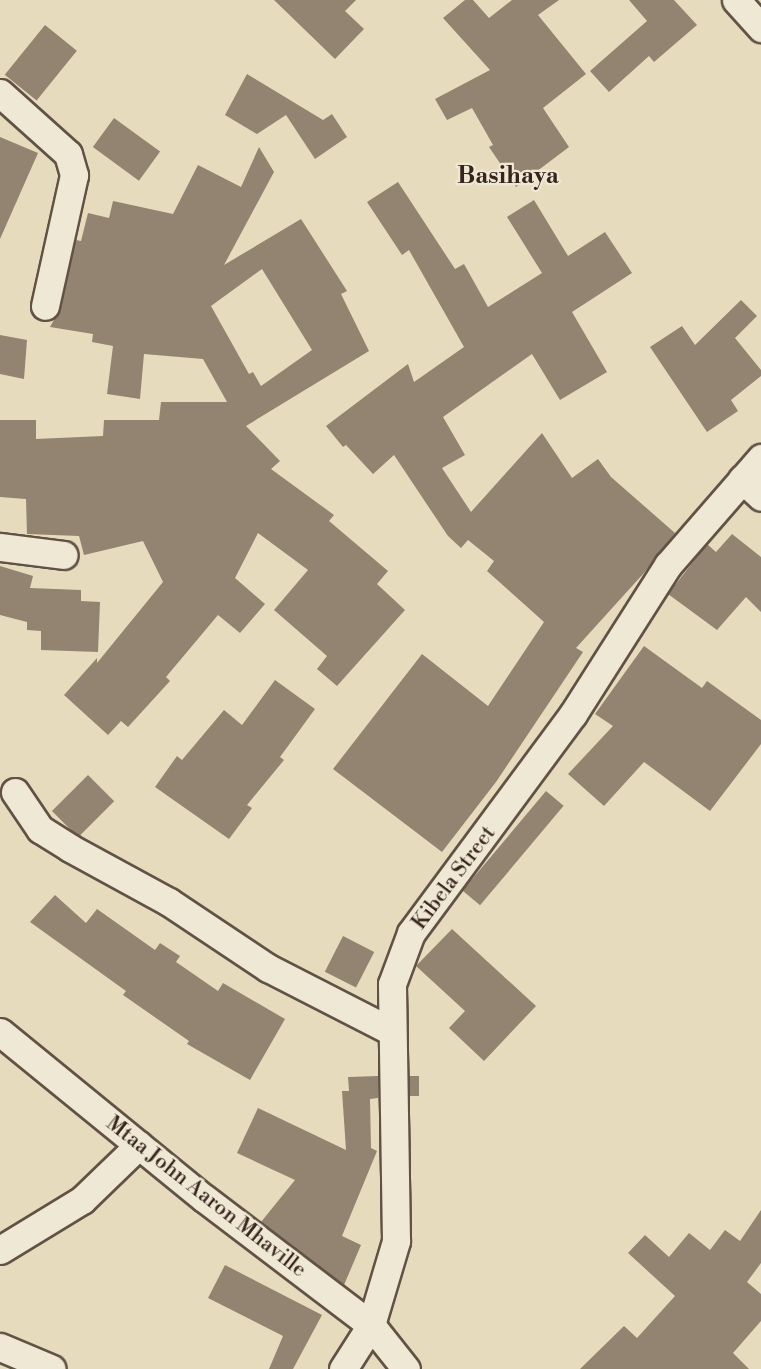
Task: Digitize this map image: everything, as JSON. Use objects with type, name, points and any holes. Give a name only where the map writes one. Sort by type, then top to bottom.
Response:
[{"type":"street","points":[[736,0],[761,28]]},
{"type":"street","points":[[0,93],[68,154],[74,175],[45,306]]},
{"type":"street","name":"Kibela Street","points":[[343,1369],[370,1325],[396,1241],[392,984],[411,933],[573,714],[668,566],[751,488],[761,458]]},
{"type":"street","points":[[0,547],[64,555]]},
{"type":"street","points":[[15,792],[40,829],[169,902],[268,968],[391,1031]]},
{"type":"street","name":"Mtaa John Aaron Mhaville","points":[[0,1032],[139,1145],[370,1325],[406,1369]]},
{"type":"street","points":[[0,1250],[82,1200],[139,1145]]},
{"type":"street","points":[[11,1357],[52,1369]]},
{"type":"building","points":[[274,0],[356,0],[345,11],[364,29],[335,59]]},
{"type":"building","points":[[465,0],[473,0],[489,18],[512,0],[559,0],[538,15],[586,74],[543,108],[569,147],[516,187],[489,147],[493,145],[472,108],[447,120],[435,99],[490,70],[443,18]]},
{"type":"building","points":[[629,0],[674,0],[697,25],[654,62],[649,56],[609,92],[590,71],[647,21]]},
{"type":"building","points":[[45,25],[77,51],[37,101],[5,75]]},
{"type":"building","points":[[247,74],[323,120],[332,114],[347,137],[315,159],[286,115],[257,134],[225,115]]},
{"type":"building","points":[[114,118],[160,152],[139,181],[93,147]]},
{"type":"building","points":[[0,137],[38,153],[0,239]]},
{"type":"building","points":[[259,147],[274,172],[224,265],[301,219],[347,291],[341,294],[369,351],[246,426],[280,461],[271,469],[334,515],[329,521],[388,571],[377,584],[405,610],[337,686],[317,669],[327,656],[274,610],[308,570],[258,533],[235,578],[265,604],[240,633],[218,615],[166,677],[170,681],[128,727],[121,721],[108,735],[64,695],[97,658],[97,663],[163,582],[143,541],[84,555],[79,536],[27,534],[26,499],[0,497],[0,420],[36,420],[36,439],[103,436],[104,420],[159,420],[161,402],[227,402],[203,359],[144,354],[140,399],[107,394],[113,346],[92,342],[93,334],[50,327],[60,309],[76,240],[81,241],[88,213],[109,218],[113,201],[173,214],[198,165],[241,187]],"holes":[[[262,269],[312,350],[261,386],[253,372],[249,374],[211,306]]]},
{"type":"building","points":[[398,182],[455,269],[464,264],[488,307],[542,273],[507,217],[534,200],[568,256],[605,232],[632,273],[572,312],[607,372],[560,400],[532,354],[443,417],[465,455],[442,468],[471,512],[542,433],[572,478],[598,459],[611,477],[675,533],[643,574],[576,648],[583,652],[496,782],[442,852],[333,769],[422,654],[488,706],[544,622],[487,571],[494,561],[468,540],[461,548],[448,536],[394,455],[373,474],[346,445],[343,447],[326,426],[408,364],[414,382],[464,347],[409,250],[402,255],[367,202]]},
{"type":"building","points":[[741,300],[757,316],[735,338],[761,370],[761,376],[731,400],[738,411],[707,432],[650,347],[682,326],[695,345]]},
{"type":"building","points":[[0,335],[27,340],[24,379],[0,374]]},
{"type":"building","points":[[732,534],[761,557],[761,612],[746,597],[717,630],[668,594],[707,544],[716,552]]},
{"type":"building","points":[[0,566],[33,576],[30,588],[81,590],[81,601],[100,602],[98,652],[41,650],[41,631],[27,630],[27,622],[0,615]]},
{"type":"building","points":[[644,646],[702,688],[707,681],[761,720],[761,744],[710,811],[644,762],[604,806],[568,774],[613,726],[595,714]]},
{"type":"building","points":[[275,680],[315,709],[280,757],[284,760],[247,805],[252,808],[229,839],[155,787],[177,756],[182,760],[224,710],[242,725]]},
{"type":"building","points":[[88,775],[114,801],[78,837],[52,811]]},
{"type":"building","points":[[546,791],[564,806],[480,905],[462,891]]},
{"type":"building","points":[[55,895],[86,923],[97,909],[155,950],[160,943],[180,956],[176,962],[218,991],[223,983],[285,1019],[250,1080],[187,1044],[189,1041],[123,995],[126,991],[30,922]]},
{"type":"building","points":[[452,929],[536,1006],[484,1061],[449,1028],[465,1011],[416,966]]},
{"type":"building","points":[[343,936],[374,952],[356,988],[325,972]]},
{"type":"building","points":[[378,1076],[378,1098],[370,1099],[371,1148],[377,1151],[342,1236],[361,1245],[344,1285],[261,1222],[295,1180],[237,1153],[258,1108],[346,1150],[342,1091],[349,1091],[348,1077]]},
{"type":"building","points":[[409,1076],[419,1076],[419,1096],[409,1096]]},
{"type":"building","points":[[761,1210],[761,1263],[747,1282],[761,1294],[761,1321],[733,1353],[749,1369],[580,1369],[624,1326],[637,1338],[675,1296],[628,1253],[645,1235],[669,1257],[689,1233],[710,1250],[725,1230],[740,1241]]},
{"type":"building","points":[[225,1265],[322,1315],[293,1369],[269,1369],[283,1336],[208,1298]]},
{"type":"district","name":"Basihaya","points":[[508,177]]}]
